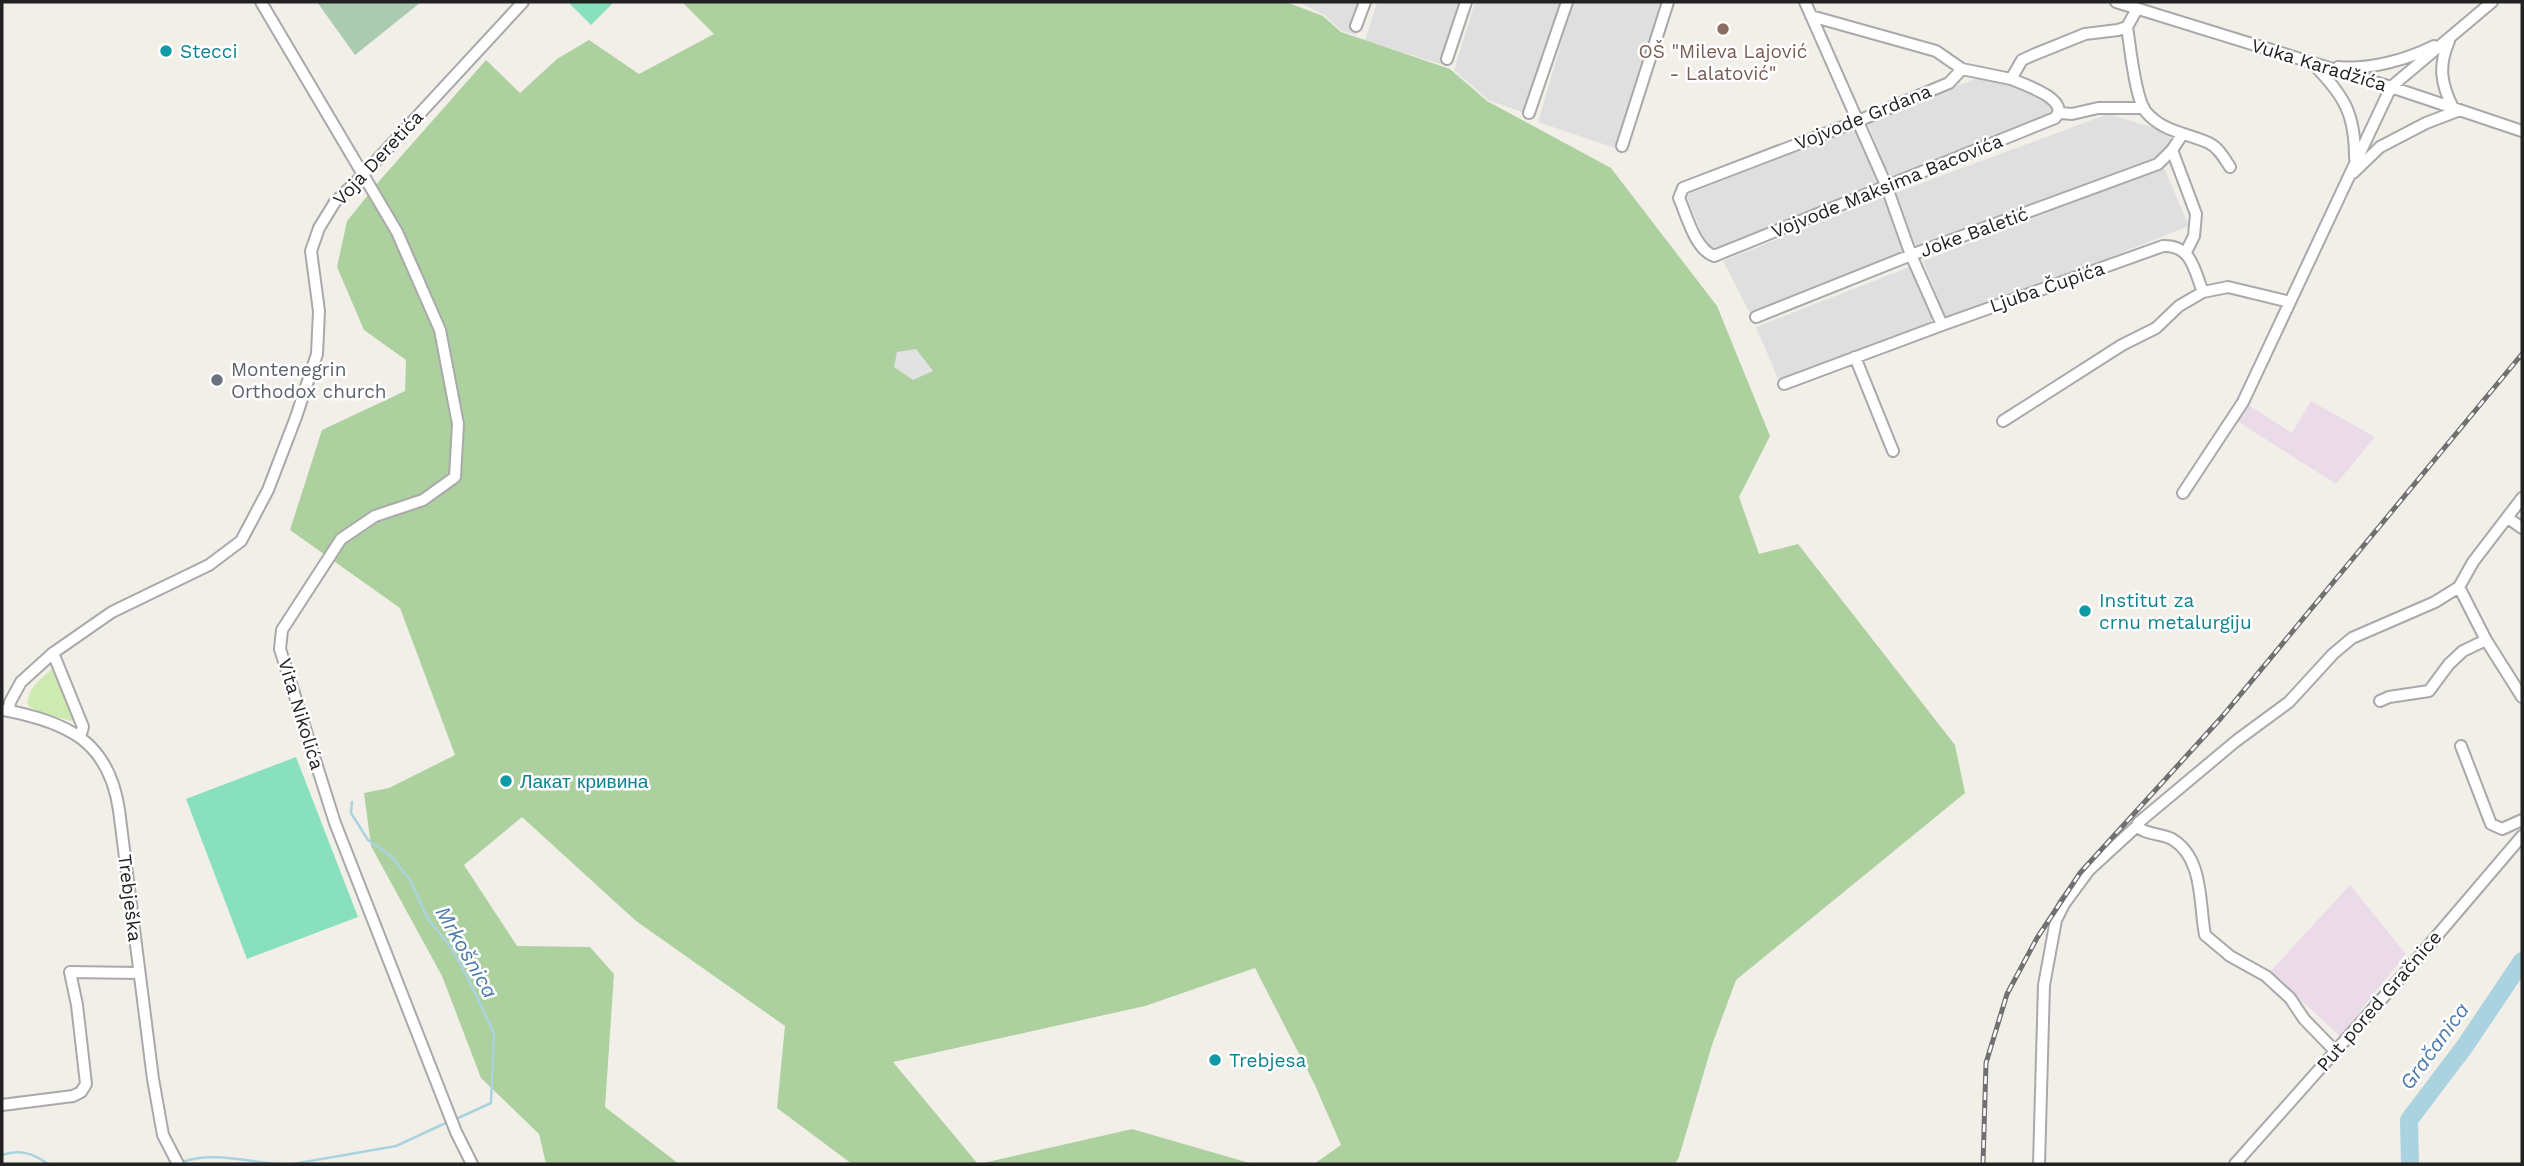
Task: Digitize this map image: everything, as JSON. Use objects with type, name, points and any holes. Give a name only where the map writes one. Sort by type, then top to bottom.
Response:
[{"type":"street","points":[[261,2],[364,174]]},
{"type":"street","name":"Voja Deretića","points":[[5,710],[21,682],[53,653],[112,612],[209,565],[241,541],[268,490],[317,354],[319,311],[311,251],[319,228],[335,202],[523,2]]},
{"type":"street","points":[[1356,26],[1364,2]]},
{"type":"street","points":[[1447,59],[1466,2]]},
{"type":"street","points":[[1529,113],[1567,2]]},
{"type":"street","points":[[1622,146],[1668,2]]},
{"type":"street","points":[[1805,2],[1886,185],[1911,255],[1942,324]]},
{"type":"street","name":"Vuka Karadžića","points":[[2116,2],[2522,131]]},
{"type":"street","points":[[2183,494],[2243,402],[2390,87],[2491,2]]},
{"type":"street","points":[[2137,9],[2127,27],[2144,108],[2164,127],[2210,143],[2230,167]]},
{"type":"street","points":[[1811,16],[1936,51],[1962,69],[2011,79],[2045,95],[2055,103],[2059,114]]},
{"type":"street","points":[[2011,79],[2022,60],[2033,55],[2085,34],[2127,27]]},
{"type":"street","points":[[2314,65],[2346,68],[2373,66],[2424,51],[2450,38]]},
{"type":"street","points":[[2346,180],[2380,147],[2457,109],[2444,89],[2440,71],[2442,56],[2450,38]]},
{"type":"street","points":[[2314,65],[2338,90],[2352,116],[2355,162]]},
{"type":"street","name":"Vojvode Grdana","points":[[1714,256],[1705,253],[1699,243],[1679,198],[1683,188],[1949,83],[1962,69]]},
{"type":"street","name":"Vojvode Maksima Bacovića","points":[[1714,256],[2056,118],[2059,114],[2098,108],[2144,108]]},
{"type":"street","name":"Joke Baletić","points":[[1756,317],[1911,255],[2158,164],[2182,135]]},
{"type":"street","points":[[2172,150],[2196,214],[2194,236],[2186,252],[2203,292]]},
{"type":"street","name":"Vita Nikolića","points":[[364,174],[397,232],[440,330],[458,424],[455,477],[423,500],[375,516],[341,539],[282,629],[280,649],[335,823],[456,1132],[472,1164]]},
{"type":"street","name":"Ljuba Čupića","points":[[1784,384],[1942,324],[2163,246],[2179,247],[2186,252]]},
{"type":"street","points":[[2003,421],[2122,345],[2156,328],[2179,306],[2203,292],[2228,288],[2290,302]]},
{"type":"street","points":[[1855,357],[1893,451]]},
{"type":"street","points":[[2039,1164],[2044,985],[2056,919],[2064,904],[2089,870],[2138,823],[2235,741],[2289,702],[2333,654],[2352,638],[2435,603],[2459,587],[2473,562],[2522,498]]},
{"type":"street","points":[[2508,518],[2522,528]]},
{"type":"street","points":[[2459,587],[2486,640],[2522,697]]},
{"type":"street","points":[[2380,701],[2389,697],[2429,691],[2449,664],[2463,651],[2486,640]]},
{"type":"street","points":[[53,653],[83,727],[80,737]]},
{"type":"street","name":"Trebješka","points":[[5,710],[54,722],[80,737],[104,764],[116,792],[153,1079],[163,1135],[178,1164]]},
{"type":"street","points":[[2461,747],[2491,824],[2502,829],[2522,820]]},
{"type":"street","points":[[2137,826],[2141,831],[2170,838],[2184,847],[2194,866],[2205,935],[2230,956],[2266,976],[2290,998],[2304,1020],[2335,1051]]},
{"type":"street","name":"Put pored Gračnice","points":[[2235,1164],[2522,836]]},
{"type":"street","points":[[2,1105],[73,1096],[84,1088],[86,1084],[77,1005],[70,972],[139,973]]},
{"type":"shaded area","points":[[1298,2],[1366,2],[1356,35],[1342,31],[1324,15]]},
{"type":"shaded area","points":[[1377,2],[1466,2],[1447,66],[1365,41]]},
{"type":"shaded area","points":[[1475,2],[1564,2],[1530,115],[1488,100],[1454,70]]},
{"type":"shaded area","points":[[1573,2],[1663,2],[1618,149],[1538,122]]},
{"type":"shaded area","points":[[1979,77],[2052,97],[2062,119],[1891,183],[1868,123]]},
{"type":"shaded area","points":[[2108,114],[2171,133],[2169,157],[1918,253],[1895,193]]},
{"type":"shaded area","points":[[1855,129],[1880,188],[1711,255],[1686,195]]},
{"type":"shaded area","points":[[2164,168],[2189,226],[1947,321],[1923,261]]},
{"type":"shaded area","points":[[1883,197],[1907,257],[1754,321],[1723,261]]},
{"type":"shaded area","points":[[1912,266],[1934,326],[1782,388],[1756,327]]},
{"type":"shaded area","points":[[916,349],[933,371],[913,380],[894,367],[897,352]]},
{"type":"shaded area","points":[[2311,401],[2375,437],[2336,484],[2237,421],[2247,404],[2292,433]]},
{"type":"shaded area","points":[[2350,885],[2406,954],[2340,1036],[2270,972]]},
{"type":"green space","points":[[317,2],[421,2],[355,55]]},
{"type":"green space","points":[[568,2],[614,2],[591,25]]},
{"type":"green space","name":"Trebjesa","points":[[682,2],[1286,2],[1323,16],[1341,32],[1450,69],[1487,101],[1611,168],[1717,306],[1770,436],[1739,497],[1759,554],[1798,544],[1955,745],[1965,793],[1736,980],[1712,1045],[1675,1164],[1314,1164],[1341,1145],[1314,1083],[1255,968],[1145,1006],[893,1062],[978,1164],[852,1164],[777,1108],[785,1026],[636,921],[522,817],[464,865],[517,946],[590,947],[614,974],[605,1107],[679,1164],[546,1164],[539,1134],[481,1078],[442,976],[371,846],[364,793],[389,788],[455,755],[400,608],[290,530],[322,430],[405,391],[406,360],[364,330],[337,267],[347,221],[486,60],[520,93],[557,59],[589,40],[639,74],[714,34]]},
{"type":"green space","points":[[52,669],[76,723],[28,705],[32,689]]},
{"type":"green space","points":[[296,757],[358,917],[247,959],[186,799]]},
{"type":"green space","points":[[1132,1129],[1253,1164],[979,1164]]},
{"type":"waterway","name":"Mrkošnica","points":[[352,802],[351,813],[368,840],[391,856],[410,880],[428,919],[450,946],[471,984],[494,1034],[491,1103],[456,1119]]},
{"type":"waterway","name":"Gračanica","points":[[2410,1164],[2409,1120],[2465,1046],[2522,961]]},
{"type":"waterway","name":"Mrkošnica","points":[[293,1164],[396,1146],[450,1121]]},
{"type":"waterway","name":"Mrkošnica","points":[[2,1155],[26,1153],[48,1164]]},
{"type":"waterway","name":"Mrkošnica","points":[[182,1162],[217,1157],[279,1164]]},
{"type":"railway","points":[[1983,1164],[1986,1063],[2007,994],[2037,938],[2080,873],[2221,718],[2522,354]]},
{"type":"place","name":"OŠ \"Mileva Lajović - Lalatović\"","points":[[1723,29]]},
{"type":"place","name":"Stecci","points":[[166,51]]},
{"type":"place","name":"Montenegrin Orthodox church","points":[[217,380]]},
{"type":"place","name":"Institut za crnu metalurgiju","points":[[2085,611]]},
{"type":"place","name":"Лакат кривина","points":[[506,781]]},
{"type":"place","name":"Trebjesa","points":[[1215,1060]]}]
